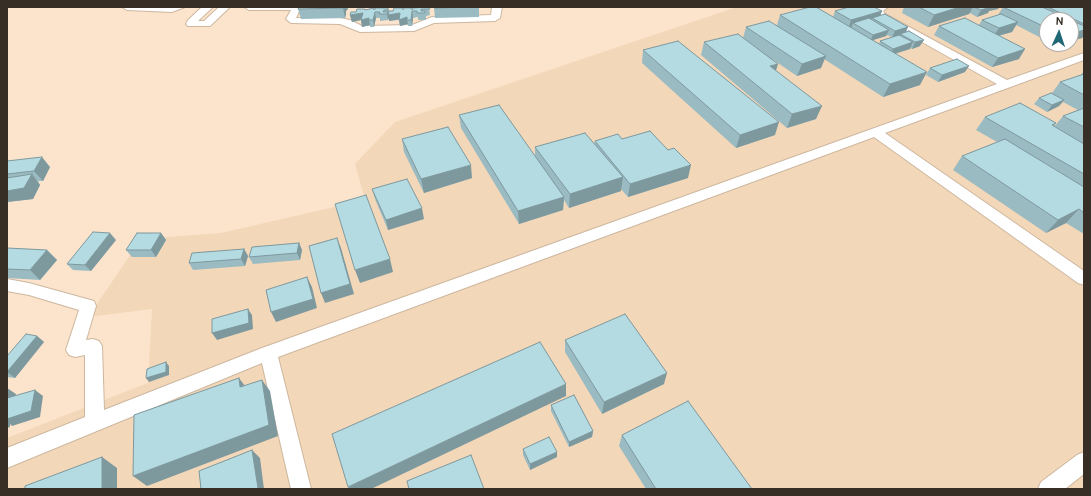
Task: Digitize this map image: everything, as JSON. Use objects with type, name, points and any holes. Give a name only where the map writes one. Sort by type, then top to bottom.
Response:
[{"type":"street","points":[[127,7],[172,9],[180,7]]},
{"type":"street","points":[[249,7],[292,7],[297,8],[291,19],[294,21],[340,21],[347,22],[360,29],[414,28],[432,20],[495,18],[497,7]]},
{"type":"street","points":[[883,7],[878,11],[882,16],[1006,84]]},
{"type":"street","points":[[206,9],[222,9],[207,24],[191,24],[191,22],[206,9]]},
{"type":"street","points":[[7,458],[268,353],[874,131],[1083,57]]},
{"type":"street","points":[[874,131],[1084,279]]},
{"type":"street","points":[[7,285],[29,289],[88,306],[75,350],[93,346],[95,422]]},
{"type":"street","points":[[268,353],[302,489]]},
{"type":"street","points":[[1048,489],[1084,462]]},
{"type":"shaded area","points":[[732,7],[1084,7],[1084,489],[7,489],[7,438],[148,383],[152,309],[88,317],[141,239],[221,233],[365,200],[355,164],[395,122],[734,8]]},
{"type":"building","points":[[299,7],[343,7],[343,8],[298,9]]},
{"type":"building","points":[[429,7],[430,9],[421,9],[421,11],[425,11],[425,13],[417,13],[417,11],[412,11],[411,20],[407,20],[407,17],[399,20],[400,13],[388,15],[389,11],[393,11],[394,8],[402,8],[403,10],[404,8],[411,8],[412,10],[413,8]]},
{"type":"building","points":[[434,7],[478,7],[434,8]]},
{"type":"building","points":[[810,7],[816,7],[927,72],[890,84],[780,15]]},
{"type":"building","points":[[849,7],[874,7],[882,11],[851,20],[835,11]]},
{"type":"building","points":[[919,7],[960,7],[934,15]]},
{"type":"building","points":[[974,7],[991,7],[981,10]]},
{"type":"building","points":[[1003,7],[1042,7],[1053,12],[1039,12],[1039,24]]},
{"type":"building","points":[[1048,7],[1084,7],[1084,24],[1079,22],[1079,12],[1059,12]]},
{"type":"building","points":[[374,8],[374,10],[376,8],[388,8],[388,10],[384,10],[383,12],[388,12],[387,14],[379,14],[380,12],[375,12],[373,20],[369,20],[369,18],[361,20],[363,13],[350,15],[351,12],[356,12],[357,9],[365,10]]},
{"type":"building","points":[[885,14],[908,27],[895,31],[872,18]]},
{"type":"building","points":[[1001,14],[1018,22],[999,28],[982,20]]},
{"type":"building","points":[[869,18],[889,30],[873,35],[853,23]]},
{"type":"building","points":[[965,18],[1025,49],[998,58],[939,26]]},
{"type":"building","points":[[769,21],[826,56],[802,64],[746,27]]},
{"type":"building","points":[[1079,24],[1084,26],[1084,30],[1079,32]]},
{"type":"building","points":[[909,31],[924,40],[915,42],[900,34]]},
{"type":"building","points":[[738,34],[778,64],[770,66],[822,106],[792,114],[704,42]]},
{"type":"building","points":[[899,35],[913,42],[893,49],[880,41]]},
{"type":"building","points":[[678,41],[779,122],[740,135],[643,50]]},
{"type":"building","points":[[957,59],[969,66],[942,75],[930,68]]},
{"type":"building","points":[[1084,74],[1084,95],[1060,82]]},
{"type":"building","points":[[1051,93],[1064,100],[1052,105],[1039,98]]},
{"type":"building","points":[[1020,103],[1056,123],[1052,125],[1084,144],[1084,174],[985,117]]},
{"type":"building","points":[[499,105],[564,197],[518,211],[459,115]]},
{"type":"building","points":[[1084,108],[1084,127],[1063,116]]},
{"type":"building","points":[[448,127],[471,165],[421,179],[402,139]]},
{"type":"building","points":[[650,131],[668,150],[674,148],[691,165],[630,184],[595,141],[618,134],[622,139]]},
{"type":"building","points":[[585,133],[623,177],[570,194],[535,147]]},
{"type":"building","points":[[1005,139],[1084,187],[1084,213],[1079,209],[1058,220],[962,156]]},
{"type":"building","points":[[42,157],[34,171],[7,174],[7,161]]},
{"type":"building","points":[[32,174],[24,188],[7,191],[7,178]]},
{"type":"building","points":[[407,179],[422,208],[386,220],[372,189]]},
{"type":"building","points":[[366,195],[390,259],[355,270],[335,204]]},
{"type":"building","points":[[93,232],[110,233],[85,265],[67,264]]},
{"type":"building","points":[[137,233],[161,233],[151,250],[126,250]]},
{"type":"building","points":[[337,238],[350,284],[321,293],[309,246]]},
{"type":"building","points":[[299,243],[297,253],[249,257],[252,247]]},
{"type":"building","points":[[7,248],[47,250],[30,270],[7,269]]},
{"type":"building","points":[[244,249],[241,259],[189,263],[192,253]]},
{"type":"building","points":[[307,277],[313,299],[271,312],[266,290]]},
{"type":"building","points":[[248,309],[249,323],[212,333],[212,319]]},
{"type":"building","points":[[625,314],[667,373],[604,402],[565,340]]},
{"type":"building","points":[[26,334],[37,336],[7,372],[7,356]]},
{"type":"building","points":[[540,342],[566,384],[348,487],[332,434]]},
{"type":"building","points":[[166,362],[166,372],[146,378],[147,369]]},
{"type":"building","points":[[239,378],[240,387],[262,380],[269,425],[133,476],[134,415]]},
{"type":"building","points":[[35,390],[31,411],[7,419],[7,398]]},
{"type":"building","points":[[574,395],[593,431],[569,442],[551,405]]},
{"type":"building","points":[[688,401],[752,489],[656,489],[622,435]]},
{"type":"building","points":[[549,437],[557,452],[530,464],[523,449]]},
{"type":"building","points":[[252,450],[258,488],[201,489],[199,471]]},
{"type":"building","points":[[471,455],[484,489],[409,489],[407,481]]},
{"type":"building","points":[[102,457],[102,489],[25,489],[25,486]]}]
